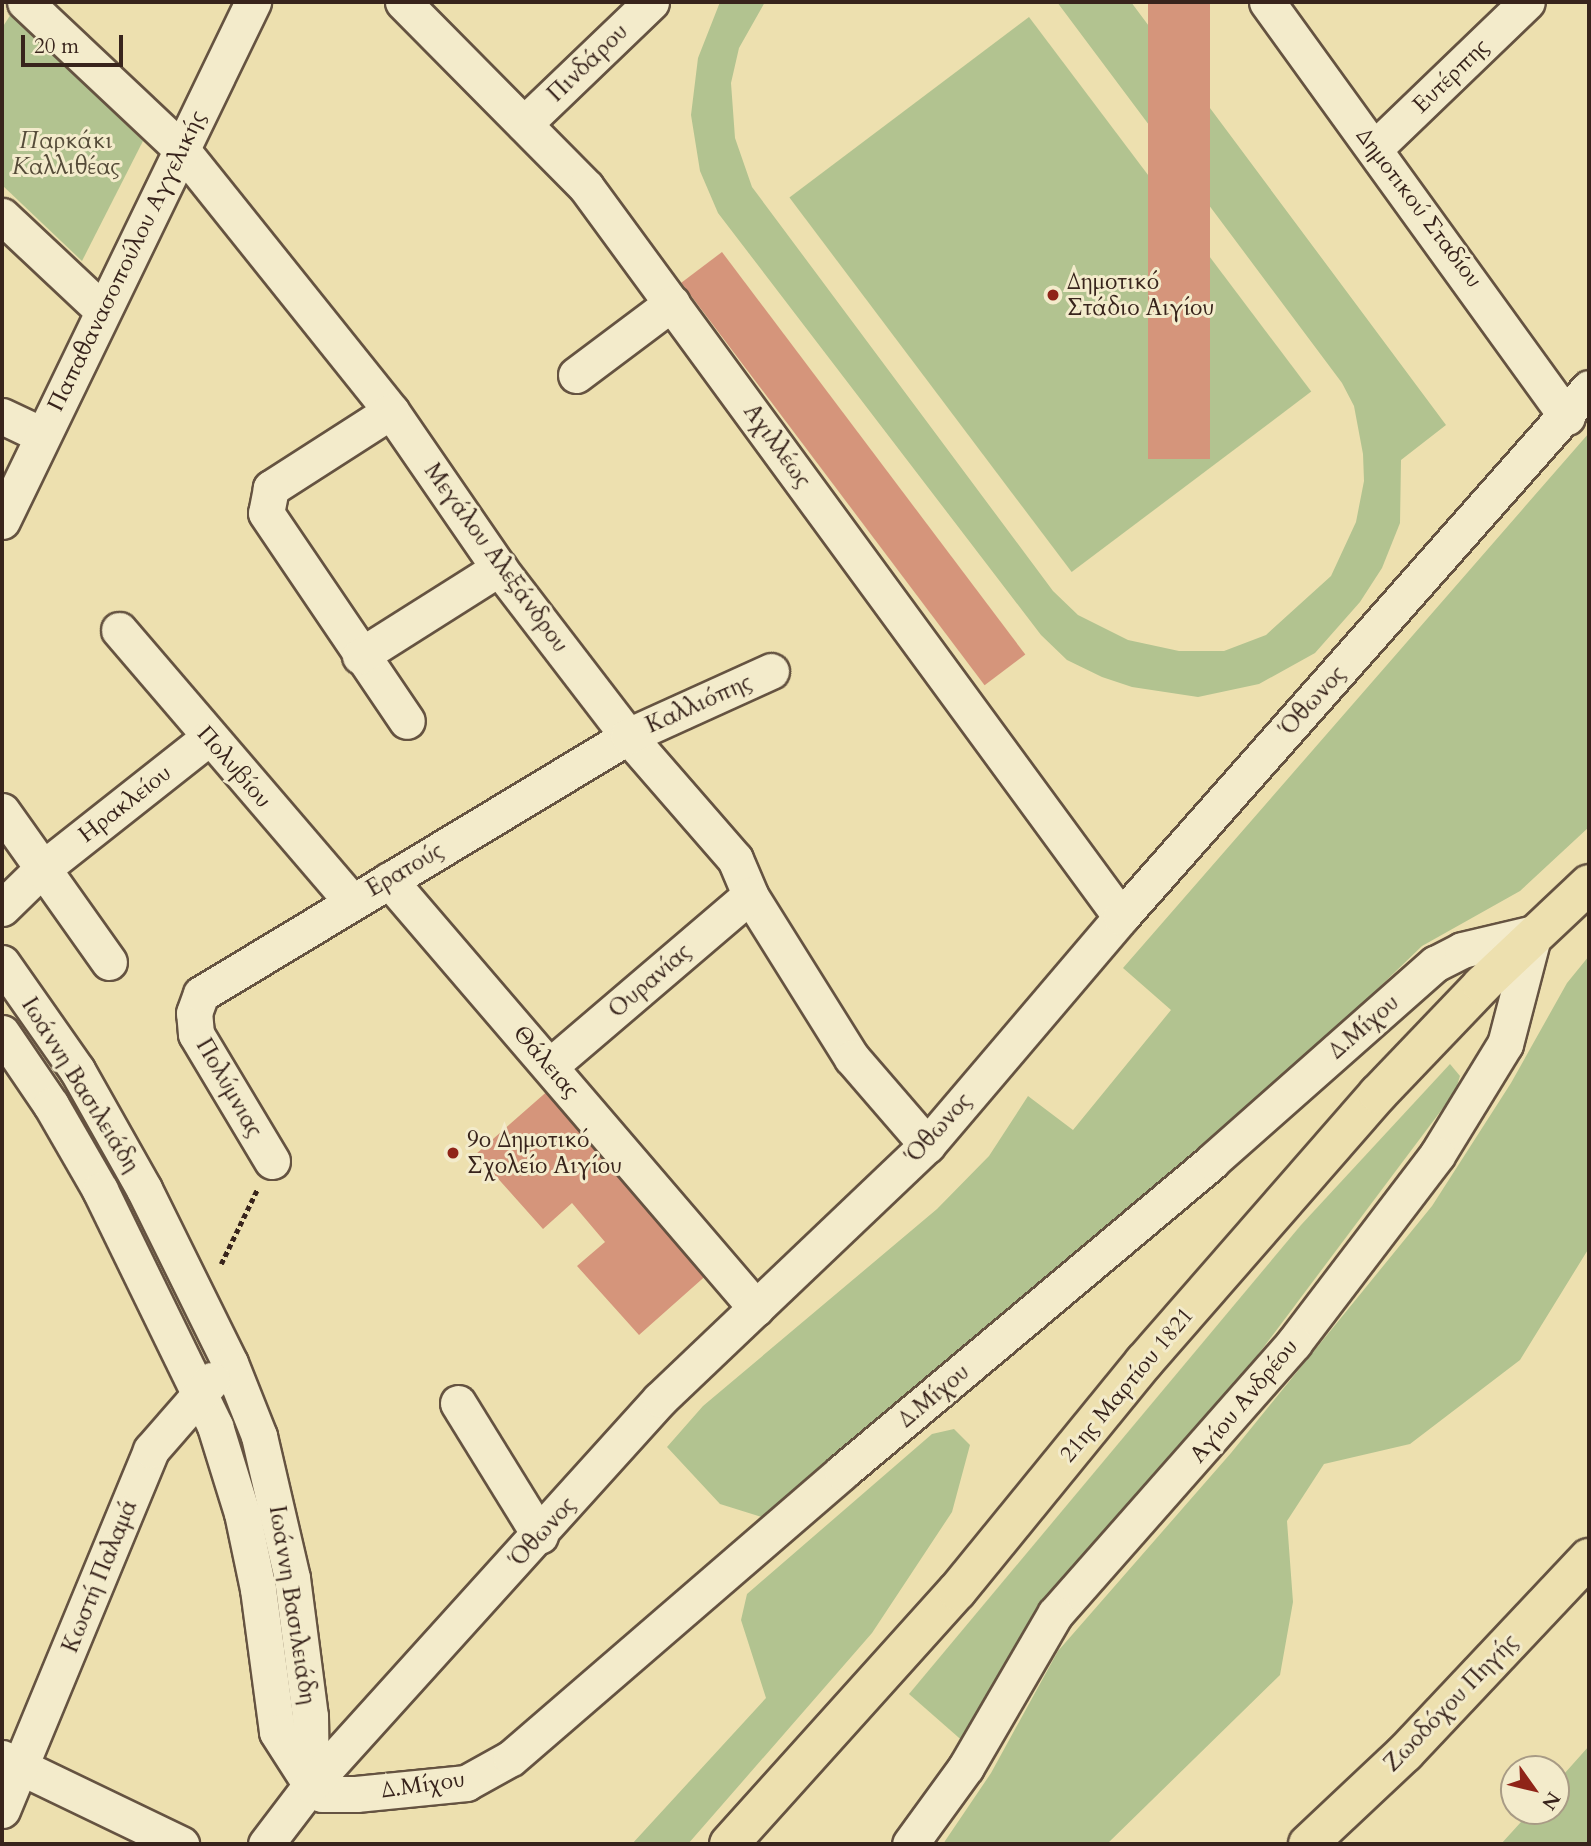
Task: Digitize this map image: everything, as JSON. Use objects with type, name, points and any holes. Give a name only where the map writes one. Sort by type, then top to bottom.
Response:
[{"type":"main road","name":"21ης Μαρτίου 1821","points":[[729,1844],[949,1600],[1144,1362],[1378,1094],[1534,933],[1589,884]]},
{"type":"main road","name":"Ζωοδόχου Πηγής","points":[[1308,1844],[1405,1753],[1589,1558]]},
{"type":"street","name":"Μεγάλου Αλεξάνδρου","points":[[25,2],[182,149],[391,411],[499,568],[628,736],[735,859],[750,895],[852,1058],[927,1145]]},
{"type":"street","name":"Παπαθανασοπούλου Αγγελικής","points":[[2,521],[253,2]]},
{"type":"street","name":"Αχιλλέως","points":[[403,2],[586,187],[1121,917]]},
{"type":"street","name":"Πινδάρου","points":[[524,124],[652,2]]},
{"type":"street","name":"Δημοτικού Σταδίου","points":[[1268,2],[1567,417]]},
{"type":"street","name":"Ευτέρπης","points":[[1374,149],[1527,2]]},
{"type":"street","points":[[2,216],[102,310]]},
{"type":"street","points":[[576,375],[672,303]]},
{"type":"street","name":"Όθωνος","points":[[266,1844],[310,1785],[540,1536],[660,1399],[927,1145],[1121,917],[1567,417],[1589,388]]},
{"type":"street","points":[[391,411],[271,488],[265,513],[360,656],[407,721]]},
{"type":"street","points":[[2,416],[42,435]]},
{"type":"street","points":[[360,656],[499,568]]},
{"type":"street","name":"Πολυβίου","points":[[119,630],[208,738],[351,901]]},
{"type":"street","name":"Καλλιόπης","points":[[628,736],[771,671]]},
{"type":"street","name":"Ερατούς","points":[[194,1013],[201,994],[224,978],[628,736]]},
{"type":"street","name":"Ηρακλείου","points":[[2,908],[41,870],[208,738]]},
{"type":"street","points":[[2,811],[41,870],[109,962]]},
{"type":"street","name":"Θάλειας","points":[[389,880],[756,1308]]},
{"type":"street","name":"Ουρανίας","points":[[550,1066],[750,895]]},
{"type":"street","name":"Αγίου Ανδρέου","points":[[910,1844],[1004,1706],[1055,1614],[1294,1343],[1437,1155],[1505,1045],[1534,933]]},
{"type":"street","name":"Δ.Μίχου","points":[[310,1785],[322,1794],[356,1794],[466,1783],[511,1759],[842,1472],[1192,1179],[1435,964],[1462,950],[1534,933]]},
{"type":"street","name":"Ιωάννη Βασιλειάδη","points":[[2,962],[77,1070],[145,1189],[230,1363],[259,1436],[292,1578],[310,1716],[310,1785]]},
{"type":"street","name":"Πολύμνιας","points":[[194,1013],[196,1034],[272,1161]]},
{"type":"street","name":"Ιωάννη Βασιλειάδη","points":[[2,1033],[51,1105],[100,1190],[215,1426],[242,1513],[258,1589],[277,1732],[310,1785]]},
{"type":"street","name":"Κωστή Παλαμά","points":[[2,1810],[11,1762],[151,1450],[198,1394],[230,1363]]},
{"type":"street","points":[[458,1403],[540,1536]]},
{"type":"street","points":[[11,1762],[181,1844]]},
{"type":"path","points":[[200,1304],[272,1161]]},
{"type":"green space","points":[[720,2],[765,2],[739,48],[731,83],[735,138],[752,187],[1053,591],[1078,615],[1128,640],[1179,651],[1224,651],[1266,635],[1331,576],[1356,522],[1364,481],[1363,454],[1354,406],[1342,383],[1057,2],[1131,2],[1446,425],[1401,460],[1400,523],[1382,568],[1360,602],[1315,653],[1259,684],[1198,697],[1132,687],[1102,677],[1067,660],[1041,635],[718,213],[700,171],[691,115],[698,58]]},
{"type":"green space","name":"Παρκάκι Καλλιθέας","points":[[11,14],[143,141],[82,261],[2,185],[2,28]]},
{"type":"green space","name":"Δημοτικό Στάδιο Αιγίου","points":[[1029,17],[1311,392],[1072,572],[789,198]]},
{"type":"green space","points":[[1589,433],[1589,827],[1520,891],[1422,946],[1277,1086],[765,1518],[720,1504],[667,1447],[703,1406],[937,1209],[989,1156],[1028,1096],[1073,1130],[1171,1010],[1123,968]]},
{"type":"green space","points":[[1589,956],[1589,1248],[1520,1360],[1410,1444],[1324,1464],[1287,1521],[1293,1602],[1280,1675],[1107,1844],[943,1844],[991,1773],[1058,1651],[1231,1453],[1432,1206],[1511,1083],[1567,983]]},
{"type":"green space","points":[[1450,1064],[1460,1076],[1455,1092],[966,1744],[909,1694],[1301,1225]]},
{"type":"green space","points":[[954,1429],[970,1445],[952,1512],[872,1633],[688,1844],[632,1844],[766,1698],[741,1620],[747,1594],[932,1434]]},
{"type":"green space","points":[[1589,1746],[1589,1844],[1501,1844],[1518,1825],[1570,1825],[1570,1767]]},
{"type":"building","points":[[1148,2],[1210,2],[1210,459],[1148,459]]},
{"type":"building","points":[[722,252],[1025,655],[985,685],[681,283]]},
{"type":"building","points":[[551,1088],[710,1272],[639,1335],[577,1266],[605,1242],[572,1203],[543,1229],[476,1154]]},
{"type":"place","name":"Δημοτικό Στάδιο Αιγίου","points":[[1053,295]]},
{"type":"place","name":"9ο Δημοτικό Σχολείο Αιγίου","points":[[453,1153]]}]
